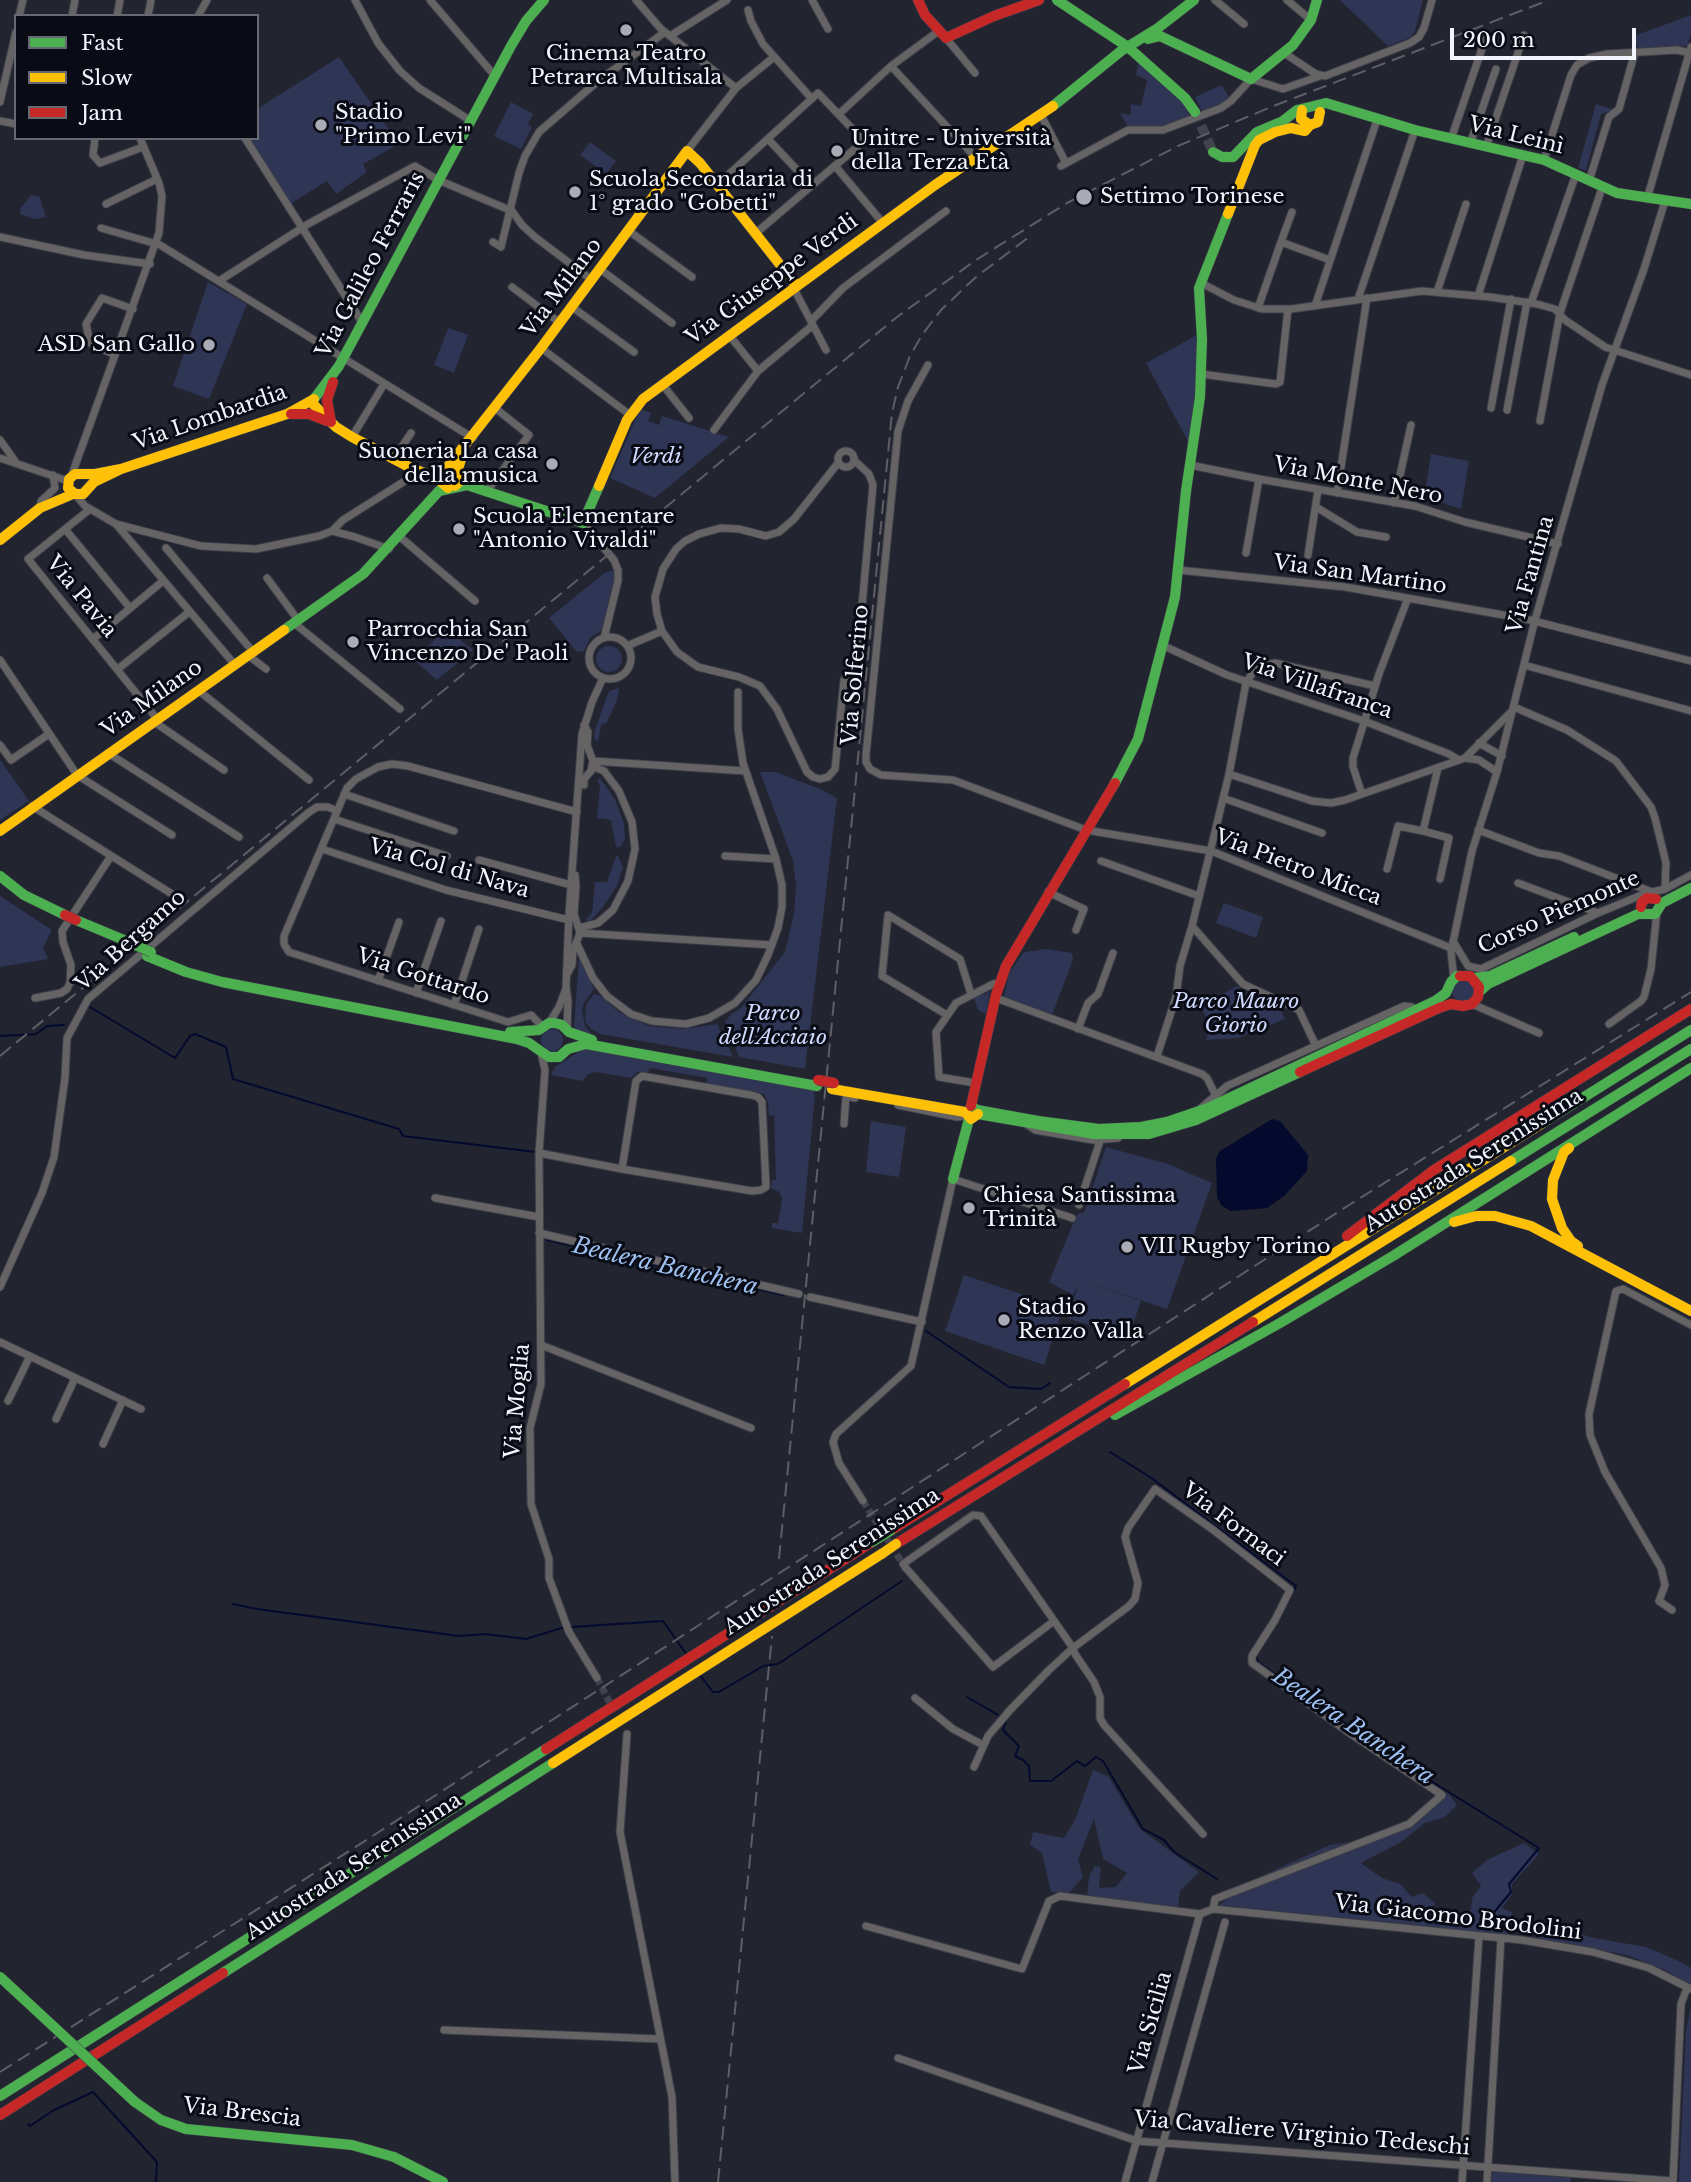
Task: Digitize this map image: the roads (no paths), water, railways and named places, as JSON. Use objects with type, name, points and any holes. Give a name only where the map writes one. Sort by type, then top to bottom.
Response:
[{"type":"main road","name":"Via Galileo Ferraris","points":[[312,402],[341,362],[495,76],[526,21],[544,0]]},
{"type":"main road","points":[[918,0],[925,15],[943,34],[1039,0]]},
{"type":"main road","points":[[1057,0],[1128,47],[1185,98],[1195,113]]},
{"type":"main road","name":"Via Giuseppe Verdi","points":[[583,523],[630,415],[638,403],[883,222],[1067,97],[1128,47],[1159,32],[1194,0]]},
{"type":"main road","points":[[1159,32],[1251,79],[1284,53],[1311,20],[1317,0]]},
{"type":"main road","name":"Via Leinì","points":[[1318,110],[1329,105],[1415,130],[1544,160],[1601,188],[1647,199],[1691,204]]},
{"type":"main road","points":[[953,1179],[999,983],[1048,892],[1135,746],[1164,646],[1178,570],[1190,465],[1197,429],[1202,328],[1198,295],[1201,283],[1255,145],[1259,140],[1301,120],[1310,106],[1318,110],[1318,122],[1301,120],[1257,132],[1233,157],[1222,157],[1213,152]]},
{"type":"main road","points":[[687,151],[756,233],[795,286]]},
{"type":"main road","name":"Via Milano","points":[[2,827],[363,574],[449,478],[469,442],[687,151]]},
{"type":"main road","points":[[331,422],[327,400],[341,362]]},
{"type":"main road","points":[[312,402],[331,422],[352,437],[418,470],[583,523]]},
{"type":"main road","name":"Via Lombardia","points":[[121,469],[78,474],[71,486],[83,494],[98,480],[121,469],[287,414],[312,402]]},
{"type":"main road","points":[[287,414],[309,414],[331,422]]},
{"type":"main road","points":[[418,470],[432,483],[432,491]]},
{"type":"main road","points":[[84,475],[89,482],[88,488]]},
{"type":"main road","name":"Via Milano","points":[[421,509],[432,491],[449,478]]},
{"type":"main road","points":[[0,540],[71,486]]},
{"type":"main road","points":[[0,876],[24,895],[64,917]]},
{"type":"main road","name":"Corso Piemonte","points":[[1474,978],[1490,976],[1652,908],[1691,881]]},
{"type":"main road","points":[[0,883],[23,900],[213,980],[517,1039],[549,1058],[559,1057],[568,1049],[586,1044],[818,1083]]},
{"type":"main road","name":"Corso Piemonte","points":[[1479,992],[1488,985],[1691,888]]},
{"type":"main road","points":[[149,954],[201,971],[513,1033],[555,1023],[594,1041],[970,1112],[1094,1134],[1149,1134],[1196,1120],[1439,1008],[1451,1004],[1472,1004],[1479,992],[1477,982],[1474,978],[1455,980],[1441,998],[1415,1011],[1189,1115],[1154,1125],[1111,1129],[970,1112]]},
{"type":"main road","points":[[1455,980],[1449,995],[1458,1005]]},
{"type":"main road","points":[[1277,1289],[1299,1266],[1367,1222],[1434,1170],[1691,1009]]},
{"type":"main road","points":[[539,1051],[535,1039],[543,1026]]},
{"type":"main road","name":"Autostrada Serenissima","points":[[0,2095],[872,1542],[1691,1030]]},
{"type":"main road","points":[[568,1031],[568,1049]]},
{"type":"main road","name":"Autostrada Serenissima","points":[[0,2115],[977,1492],[1691,1049]]},
{"type":"main road","points":[[977,1492],[1280,1324],[1691,1068]]},
{"type":"main road","points":[[1588,1131],[1564,1152],[1553,1180],[1552,1199],[1562,1228],[1571,1241],[1584,1250],[1691,1309]]},
{"type":"main road","points":[[1393,1256],[1457,1221],[1495,1216],[1531,1226],[1691,1309]]},
{"type":"main road","name":"Via Brescia","points":[[0,1978],[135,2102],[161,2120],[186,2129],[352,2145],[394,2157],[443,2182]]},
{"type":"street","points":[[355,0],[378,43],[400,71],[419,88],[471,121]]},
{"type":"street","points":[[430,0],[495,76]]},
{"type":"street","points":[[636,0],[667,34],[736,88]]},
{"type":"street","points":[[493,243],[501,247],[522,165],[539,132],[598,81],[667,34],[727,0]]},
{"type":"street","points":[[812,0],[828,29]]},
{"type":"street","points":[[1214,0],[1244,24]]},
{"type":"street","points":[[1287,0],[1311,20]]},
{"type":"street","points":[[1041,115],[1064,164],[1128,130],[1163,130],[1221,108],[1251,79],[1283,89],[1410,43],[1419,37],[1424,29],[1432,0]]},
{"type":"street","points":[[748,10],[751,21],[774,57],[815,96],[839,114],[864,141],[756,233]]},
{"type":"street","points":[[839,114],[891,66],[943,34],[975,73]]},
{"type":"street","points":[[1486,147],[1524,35]]},
{"type":"street","points":[[1451,139],[1485,40]]},
{"type":"street","points":[[0,102],[14,41]]},
{"type":"street","points":[[1544,160],[1571,75],[1577,65],[1597,56],[1690,50],[1647,199]]},
{"type":"street","points":[[1589,181],[1609,117],[1619,109],[1635,52]]},
{"type":"street","points":[[1284,53],[1320,76]]},
{"type":"street","points":[[687,151],[736,88],[774,57]]},
{"type":"street","points":[[891,66],[975,157]]},
{"type":"street","points":[[1470,144],[1496,69]]},
{"type":"street","points":[[717,185],[815,96]]},
{"type":"street","points":[[1315,306],[1377,120]]},
{"type":"street","points":[[1337,493],[1363,299],[1415,130]]},
{"type":"street","points":[[768,139],[812,186]]},
{"type":"street","points":[[95,140],[93,155],[100,163],[142,147]]},
{"type":"street","points":[[71,486],[156,243],[162,197],[140,140]]},
{"type":"street","points":[[246,140],[362,322]]},
{"type":"street","points":[[1478,296],[1523,155]]},
{"type":"street","points":[[219,281],[302,228],[415,166],[438,180],[512,211],[535,237],[592,280]]},
{"type":"street","points":[[836,167],[883,222]]},
{"type":"street","points":[[1507,410],[1529,303],[1576,174]]},
{"type":"street","points":[[106,204],[157,179]]},
{"type":"street","points":[[1540,421],[1560,313],[1601,188]]},
{"type":"street","name":"Via Fantina","points":[[1455,980],[1452,944],[1478,831],[1502,756],[1535,620],[1602,385],[1644,269],[1665,201]]},
{"type":"street","points":[[1437,292],[1466,204]]},
{"type":"street","points":[[714,430],[758,371],[812,323],[843,288],[946,211]]},
{"type":"street","points":[[1258,307],[1292,212]]},
{"type":"street","points":[[101,228],[156,243],[219,281],[341,362],[384,384],[469,442]]},
{"type":"street","points":[[629,231],[692,277]]},
{"type":"street","points":[[0,237],[84,255],[150,264]]},
{"type":"street","points":[[1281,242],[1330,260]]},
{"type":"street","points":[[600,269],[673,323]]},
{"type":"street","points":[[1201,283],[1234,300],[1258,307],[1288,309],[1422,291],[1511,299],[1555,309],[1605,347],[1691,375]]},
{"type":"street","points":[[795,286],[826,350]]},
{"type":"street","points":[[512,287],[560,323]]},
{"type":"street","points":[[116,355],[90,343],[86,324],[102,298],[133,309]]},
{"type":"street","points":[[1491,408],[1511,299]]},
{"type":"street","points":[[572,307],[634,352]]},
{"type":"street","points":[[1201,374],[1276,384],[1280,382],[1288,309]]},
{"type":"street","points":[[729,335],[758,371]]},
{"type":"street","points":[[541,348],[630,415]]},
{"type":"street","name":"Via Solferino","points":[[928,365],[908,401],[898,431],[866,762],[870,769],[881,775],[953,780],[1086,830]]},
{"type":"street","points":[[352,437],[384,384]]},
{"type":"street","points":[[662,384],[690,418]]},
{"type":"street","points":[[486,490],[529,435],[495,408]]},
{"type":"street","points":[[1394,503],[1411,425]]},
{"type":"street","points":[[394,459],[411,433]]},
{"type":"street","points":[[0,440],[15,461]]},
{"type":"street","points":[[842,452],[850,453],[854,460],[869,474],[873,485],[858,650],[844,680],[835,769],[832,775],[820,779],[810,775],[768,694],[760,686],[690,663],[672,647],[662,631],[657,614],[656,590],[663,569],[676,549],[692,537],[712,530],[734,528],[766,536],[779,532],[794,519],[838,463],[837,458],[842,452]]},
{"type":"street","points":[[80,454],[79,463],[84,475]]},
{"type":"street","points":[[0,457],[52,475],[71,486],[90,509],[116,524],[176,541],[241,549],[281,544],[332,531],[388,549]]},
{"type":"street","points":[[838,463],[847,468],[854,460]]},
{"type":"street","name":"Via Monte Nero","points":[[1190,465],[1415,506],[1515,535],[1558,544]]},
{"type":"street","points":[[332,531],[343,520],[418,470]]},
{"type":"street","points":[[44,506],[41,501],[55,488],[52,475]]},
{"type":"street","points":[[1246,553],[1259,479]]},
{"type":"street","points":[[88,488],[90,509]]},
{"type":"street","points":[[1308,555],[1318,490]]},
{"type":"street","points":[[1316,507],[1357,532],[1386,537]]},
{"type":"street","name":"Via Pavia","points":[[90,509],[28,559],[155,720],[224,769]]},
{"type":"street","points":[[583,523],[614,560],[618,570],[618,581],[604,638]]},
{"type":"street","points":[[116,524],[235,665]]},
{"type":"street","points":[[65,529],[130,608]]},
{"type":"street","points":[[399,536],[475,601]]},
{"type":"street","points":[[166,548],[266,669]]},
{"type":"street","name":"Via San Martino","points":[[1178,570],[1327,585],[1535,620],[1691,662]]},
{"type":"street","points":[[267,578],[296,621],[400,709]]},
{"type":"street","points":[[93,639],[163,582]]},
{"type":"street","points":[[1362,794],[1352,763],[1375,687],[1408,598]]},
{"type":"street","points":[[118,670],[189,612]]},
{"type":"street","points":[[627,646],[662,631]]},
{"type":"street","points":[[604,638],[617,638],[627,646],[631,659],[626,671],[616,678],[603,678],[592,670],[589,657],[593,645],[604,638]]},
{"type":"street","name":"Via Villafranca","points":[[1164,646],[1246,683],[1364,721],[1462,759],[1479,760],[1497,772]]},
{"type":"street","points":[[0,660],[77,775],[172,835]]},
{"type":"street","points":[[1157,1056],[1176,997],[1180,966],[1229,774],[1246,683],[1255,669],[1275,663],[1375,687]]},
{"type":"street","points":[[1524,665],[1691,711]]},
{"type":"street","points":[[568,1031],[566,975],[584,725],[603,678]]},
{"type":"street","points":[[198,690],[309,780]]},
{"type":"street","points":[[577,944],[593,978],[615,1004],[640,1018],[673,1024],[709,1018],[735,1003],[755,980],[772,945],[780,918],[782,896],[776,859],[745,771],[738,729],[738,692]]},
{"type":"street","points":[[1229,774],[1318,802],[1339,802],[1462,759],[1499,726],[1514,707],[1567,730],[1616,761],[1655,818],[1666,863],[1665,889]]},
{"type":"street","points":[[580,931],[598,923],[613,910],[628,881],[633,862],[634,833],[620,791],[608,775],[593,764],[587,747],[588,732],[584,725]]},
{"type":"street","points":[[0,745],[11,760],[49,734]]},
{"type":"street","points":[[1479,743],[1502,756]]},
{"type":"street","points":[[108,753],[239,837]]},
{"type":"street","points":[[593,764],[610,762],[745,771]]},
{"type":"street","points":[[608,775],[610,762]]},
{"type":"street","points":[[321,849],[344,794],[352,783],[371,770],[392,764],[578,812]]},
{"type":"street","points":[[578,802],[584,791],[584,779],[593,764]]},
{"type":"street","points":[[1423,831],[1438,768]]},
{"type":"street","points":[[344,794],[454,831]]},
{"type":"street","points":[[1223,798],[1322,833]]},
{"type":"street","points":[[33,806],[172,894]]},
{"type":"street","name":"Via Bergamo","points":[[0,1287],[42,1193],[54,1157],[65,1078],[67,1038],[88,999],[308,813],[317,807],[328,807],[336,815]]},
{"type":"street","points":[[336,815],[447,856]]},
{"type":"street","points":[[1387,869],[1398,826],[1449,838],[1440,879]]},
{"type":"street","name":"Via Pietro Micca","points":[[1086,830],[1211,850],[1452,944]]},
{"type":"street","points":[[1478,831],[1539,853],[1559,856],[1652,908],[1651,969],[1644,997],[1609,1024]]},
{"type":"street","name":"Via Col di Nava","points":[[321,849],[446,890],[569,920]]},
{"type":"street","name":"Via Gottardo","points":[[321,849],[284,936],[284,944],[289,952],[508,1022],[531,1015],[543,1026]]},
{"type":"street","points":[[35,998],[61,993],[67,989],[71,965],[62,931],[111,856]]},
{"type":"street","points":[[725,856],[776,859]]},
{"type":"street","points":[[479,860],[571,885]]},
{"type":"street","points":[[1101,862],[1199,896]]},
{"type":"street","points":[[566,975],[572,965],[573,951],[580,931],[574,914],[576,886],[573,864]]},
{"type":"street","name":"Corso Piemonte","points":[[1452,944],[1465,963],[1476,970],[1598,913],[1652,908],[1665,889],[1691,874]]},
{"type":"street","points":[[1518,883],[1598,913]]},
{"type":"street","points":[[1048,892],[1084,909],[1076,930]]},
{"type":"street","points":[[947,1015],[882,976],[888,915],[960,959],[971,994]]},
{"type":"street","points":[[416,993],[441,921]]},
{"type":"street","points":[[379,981],[399,922]]},
{"type":"street","points":[[1192,926],[1243,984],[1299,1010],[1315,1046]]},
{"type":"street","points":[[454,1005],[479,929]]},
{"type":"street","points":[[580,931],[772,945]]},
{"type":"street","points":[[1518,963],[1524,954],[1551,935]]},
{"type":"street","points":[[1079,1029],[1088,1003],[1098,994],[1113,953]]},
{"type":"street","points":[[975,1083],[939,1077],[936,1032],[956,1003],[999,983]]},
{"type":"street","points":[[543,1026],[559,1007],[566,987]]},
{"type":"street","points":[[996,998],[1205,1076],[1216,1096]]},
{"type":"street","points":[[1472,1004],[1539,1032]]},
{"type":"street","points":[[1189,1115],[1227,1086],[1404,1006],[1412,1007],[1415,1011]]},
{"type":"street","name":"Via Moglia","points":[[539,1051],[545,1070],[539,1153],[541,1384],[530,1428],[531,1504],[549,1559],[549,1578],[569,1632],[597,1678]]},
{"type":"street","points":[[545,1070],[559,1057]]},
{"type":"street","points":[[539,1153],[622,1168],[752,1191],[766,1187],[762,1102],[758,1097],[642,1076],[636,1081],[622,1168]]},
{"type":"street","points":[[844,1124],[846,1096],[957,1117],[970,1112]]},
{"type":"street","points":[[1025,1122],[1035,1130],[1100,1141],[1149,1134]]},
{"type":"street","points":[[1079,1205],[1100,1141]]},
{"type":"street","points":[[863,1502],[839,1463],[833,1442],[836,1434],[911,1366],[953,1179],[1072,1218]]},
{"type":"street","points":[[435,1198],[539,1217]]},
{"type":"street","points":[[539,1233],[799,1294]]},
{"type":"street","points":[[1672,1610],[1659,1601],[1665,1585],[1661,1568],[1605,1472],[1590,1434],[1589,1414],[1616,1291],[1623,1289],[1691,1325]]},
{"type":"street","points":[[810,1297],[922,1322]]},
{"type":"street","points":[[0,1342],[141,1409]]},
{"type":"street","points":[[541,1344],[751,1427]]},
{"type":"street","points":[[8,1401],[30,1356]]},
{"type":"street","points":[[56,1419],[75,1378]]},
{"type":"street","points":[[103,1444],[123,1400]]},
{"type":"street","name":"Via Fornaci","points":[[1073,1648],[1135,1599],[1138,1583],[1125,1537],[1128,1528],[1155,1489],[1212,1529],[1290,1590],[1252,1656],[1252,1662],[1348,1732],[1442,1794],[1409,1824],[1215,1899],[1213,1909]]},
{"type":"street","points":[[1054,1621],[993,1667],[904,1565],[973,1515],[981,1516],[1073,1648],[1097,1689],[1100,1718],[1104,1725],[1203,1834]]},
{"type":"street","points":[[974,1767],[983,1745],[1010,1710],[1073,1648]]},
{"type":"street","points":[[915,1698],[953,1729],[983,1745]]},
{"type":"street","points":[[627,1734],[620,1832],[672,2097],[676,2182]]},
{"type":"street","points":[[866,1926],[1022,1969],[1049,1901],[1060,1896],[1200,1914],[1213,1909],[1225,1922],[1243,1913]]},
{"type":"street","name":"Via Giacomo Brodolini","points":[[1213,1909],[1409,1927],[1593,1952],[1649,1968],[1689,1988]]},
{"type":"street","name":"Via Sicilia","points":[[1125,2182],[1200,1914]]},
{"type":"street","name":"Via Sicilia","points":[[1152,2182],[1225,1922]]},
{"type":"street","points":[[1462,2182],[1479,1937]]},
{"type":"street","points":[[1487,2182],[1502,1938]]},
{"type":"street","name":"Via Cavaliere Virginio Tedeschi","points":[[898,2058],[1137,2141],[1673,2182],[1681,2004],[1689,1988]]},
{"type":"street","points":[[444,2030],[659,2039]]},
{"type":"waterway","name":"Bealera Banchera","points":[[90,1007],[175,1058],[190,1036],[195,1034],[226,1047],[233,1079],[399,1129],[403,1136],[536,1152]]},
{"type":"waterway","name":"Bealera Banchera","points":[[0,1036],[36,1034],[47,1026],[64,1025]]},
{"type":"waterway","name":"Bealera Banchera","points":[[547,1240],[783,1295]]},
{"type":"waterway","name":"Bealera Banchera","points":[[926,1331],[1009,1387],[1041,1389],[1050,1383]]},
{"type":"waterway","name":"Bealera Banchera","points":[[1110,1452],[1150,1477],[1296,1586],[1279,1620]]},
{"type":"waterway","points":[[699,1674],[713,1692],[719,1692],[763,1666],[778,1664],[902,1581]]},
{"type":"waterway","points":[[233,1604],[459,1636],[485,1634],[526,1639],[565,1627]]},
{"type":"waterway","points":[[571,1627],[663,1621],[687,1655]]},
{"type":"waterway","name":"Bealera Banchera","points":[[1276,1625],[1256,1656],[1258,1662],[1397,1760],[1539,1848],[1509,1884],[1511,1892],[1491,1916]]},
{"type":"waterway","points":[[967,1697],[998,1715]]},
{"type":"waterway","points":[[1006,1722],[1003,1730],[1019,1746],[1015,1756],[1029,1766],[1030,1781],[1051,1781],[1077,1761],[1085,1766],[1096,1757],[1103,1761],[1143,1829],[1164,1840],[1174,1852],[1217,1879]]},
{"type":"waterway","points":[[28,2124],[30,2126],[54,2110],[93,2092],[157,2162],[156,2182]]},
{"type":"tunnel","points":[[1195,112],[1213,152]]},
{"type":"tunnel","points":[[863,1501],[904,1566]]},
{"type":"tunnel","points":[[597,1678],[613,1709]]},
{"type":"railway","points":[[0,1056],[897,317],[976,260],[1067,203],[1178,146],[1271,107],[1549,0]]},
{"type":"railway","points":[[779,1559],[892,413],[898,387],[910,356],[941,310],[976,277],[1029,237]]},
{"type":"railway","points":[[0,2072],[354,1848],[1349,1205],[1691,992]]},
{"type":"railway","points":[[718,2182],[772,1636]]},
{"type":"place","name":"Cinema Teatro Petrarca Multisala","points":[[626,30]]},
{"type":"place","name":"Stadio \"Primo Levi\"","points":[[321,125]]},
{"type":"place","name":"Unitre - Università della Terza Età","points":[[837,151]]},
{"type":"place","name":"Scuola Secondaria di 1° grado \"Gobetti\"","points":[[575,192]]},
{"type":"place","name":"Settimo Torinese","points":[[1084,197]]},
{"type":"place","name":"ASD San Gallo","points":[[209,345]]},
{"type":"place","name":"Suoneria La casa della musica","points":[[552,464]]},
{"type":"place","name":"Scuola Elementare \"Antonio Vivaldi\"","points":[[459,529]]},
{"type":"place","name":"Parrocchia San Vincenzo De' Paoli","points":[[353,642]]},
{"type":"place","name":"Chiesa Santissima Trinità","points":[[969,1208]]},
{"type":"place","name":"VII Rugby Torino","points":[[1127,1247]]},
{"type":"place","name":"Stadio Renzo Valla","points":[[1004,1320]]},
{"type":"park label","name":"Verdi","points":[[656,457]]},
{"type":"park label","name":"Parco Mauro Giorio","points":[[1236,1014]]},
{"type":"park label","name":"Parco dell'Acciaio","points":[[773,1026]]}]
